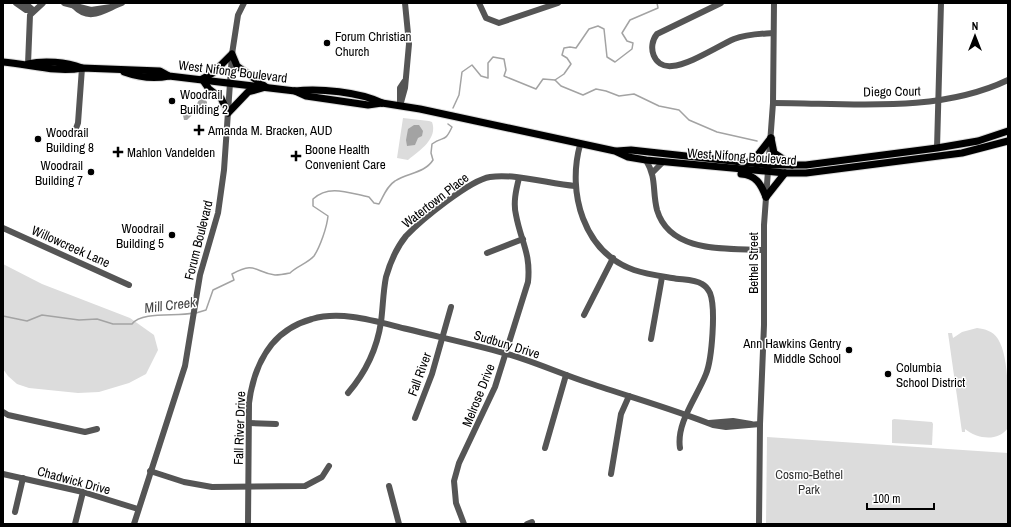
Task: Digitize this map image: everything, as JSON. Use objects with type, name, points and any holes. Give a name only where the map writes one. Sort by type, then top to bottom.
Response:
[{"type":"main road","points":[[232,54],[237,66],[266,87],[248,92],[228,113],[221,98],[209,89],[202,79],[213,73],[232,54]]},
{"type":"main road","name":"West Nifong Boulevard","points":[[3,62],[28,64],[38,62],[52,63],[73,65],[82,68],[122,71],[137,69],[160,71],[169,76],[295,91],[306,96],[331,100],[368,105],[382,103]]},
{"type":"main road","name":"West Nifong Boulevard","points":[[295,91],[308,89],[357,95],[371,98],[382,103],[580,145],[615,151],[631,150],[747,163],[785,174],[825,171],[940,156]]},
{"type":"main road","points":[[331,100],[339,97],[354,98],[357,95]]},
{"type":"main road","points":[[891,162],[899,157],[934,152],[937,148],[978,141],[1008,131]]},
{"type":"main road","points":[[747,163],[757,156],[771,138]]},
{"type":"main road","points":[[771,138],[774,153],[792,165]]},
{"type":"main road","points":[[940,156],[944,151],[974,146],[978,141]]},
{"type":"main road","points":[[940,156],[962,153],[1008,141]]},
{"type":"main road","name":"West Nifong Boulevard","points":[[615,151],[628,157],[714,168],[768,169],[937,148]]},
{"type":"main road","points":[[714,168],[719,172],[748,174],[756,178],[762,185],[766,197]]},
{"type":"main road","points":[[766,197],[785,174]]},
{"type":"street","points":[[16,3],[26,10],[33,10]]},
{"type":"street","points":[[25,3],[33,10]]},
{"type":"street","points":[[28,64],[29,20],[33,10],[43,3]]},
{"type":"street","points":[[64,3],[74,6],[78,11],[92,15],[100,14],[122,3]]},
{"type":"street","name":"Forum Boulevard","points":[[134,524],[184,366],[200,275],[218,213],[223,185],[232,54],[238,15],[244,3]]},
{"type":"street","points":[[400,106],[400,88],[404,80],[409,44],[405,3]]},
{"type":"street","points":[[479,3],[484,16],[491,21],[499,23],[550,4],[558,3]]},
{"type":"street","points":[[721,3],[657,34],[653,42],[653,56],[661,64],[672,66],[735,39],[757,33],[773,33]]},
{"type":"street","name":"Bethel Street","points":[[759,524],[760,424],[764,325],[763,250],[773,103],[774,3]]},
{"type":"street","points":[[937,148],[941,3]]},
{"type":"street","points":[[75,132],[78,124],[82,68]]},
{"type":"street","name":"Diego Court","points":[[773,103],[899,103],[938,101],[987,89],[1008,80]]},
{"type":"street","points":[[580,145],[575,186],[582,216],[594,239],[613,258],[633,269],[662,277],[702,284],[707,288],[712,302],[713,320],[706,374],[680,434],[680,448]]},
{"type":"street","points":[[646,160],[653,172],[658,211],[667,228],[674,235],[684,241],[697,245],[763,250]]},
{"type":"street","points":[[653,172],[663,162]]},
{"type":"street","name":"Watertown Place","points":[[348,393],[361,378],[375,349],[381,322],[386,278],[390,264],[406,237],[474,182],[489,177],[503,176],[575,186]]},
{"type":"street","name":"Melrose Drive","points":[[464,524],[456,503],[454,482],[459,463],[496,387],[505,353],[528,282],[530,266],[516,214],[515,193],[519,178]]},
{"type":"street","name":"Willowcreek Lane","points":[[3,228],[129,285]]},
{"type":"street","points":[[487,253],[523,238]]},
{"type":"street","points":[[584,314],[613,258]]},
{"type":"street","points":[[651,339],[662,277]]},
{"type":"street","name":"Fall River","points":[[415,418],[432,374],[451,307]]},
{"type":"street","name":"Sudbury Drive","points":[[295,326],[312,319],[329,317],[381,322],[505,353],[707,423],[726,427],[760,424]]},
{"type":"street","name":"Fall River Drive","points":[[248,524],[249,423],[252,384],[259,362],[277,339],[295,326]]},
{"type":"street","points":[[544,448],[566,375]]},
{"type":"street","points":[[611,474],[621,414],[629,396]]},
{"type":"street","points":[[3,412],[8,415],[85,432],[97,429]]},
{"type":"street","points":[[249,423],[276,424]]},
{"type":"street","points":[[150,471],[197,485],[212,487],[305,486],[322,477],[329,466]]},
{"type":"street","name":"Chadwick Drive","points":[[3,474],[83,492],[138,509]]},
{"type":"street","points":[[15,512],[23,478]]},
{"type":"street","points":[[389,486],[399,524]]},
{"type":"street","points":[[75,524],[83,492]]},
{"type":"green space","points":[[403,118],[432,122],[433,128],[427,144],[408,160],[397,158]]},
{"type":"green space","points":[[3,264],[42,284],[130,318],[154,335],[158,350],[146,374],[129,383],[99,392],[78,393],[29,388],[17,384],[3,369]]},
{"type":"green space","points":[[977,328],[989,331],[998,339],[1005,358],[1006,369],[1008,428],[999,435],[987,438],[975,435],[965,429],[965,432],[962,432],[948,333],[952,333],[953,338],[962,332]]},
{"type":"green space","points":[[892,420],[932,422],[932,445],[892,443]]},
{"type":"green space","name":"Cosmo-Bethel Park","points":[[767,437],[1008,453],[1008,524],[766,524]]},
{"type":"shaded area","points":[[204,98],[207,102],[207,107],[200,108],[199,111],[196,111],[196,114],[193,114],[187,120],[184,120],[183,115],[190,111],[191,108],[194,109],[199,100]]},
{"type":"shaded area","points":[[414,125],[419,125],[423,131],[422,136],[418,138],[415,145],[407,146],[406,140],[408,129]]},
{"type":"waterway","points":[[555,80],[564,74],[571,64],[567,58],[562,55],[564,48],[576,48],[589,29],[598,26],[604,29],[607,57],[615,62],[632,49],[633,43],[627,41],[622,33],[630,20],[658,8],[657,3]]},
{"type":"waterway","name":"Mill Creek","points":[[453,108],[459,95],[462,72],[472,65],[481,76],[488,78],[488,63],[493,57],[504,59],[506,70],[504,76],[536,89],[543,79],[555,80],[561,86],[583,95],[596,89],[619,96],[634,94],[659,106],[679,110],[689,120],[717,132],[757,141]]},
{"type":"waterway","name":"Mill Creek","points":[[196,313],[206,310],[213,290],[234,280],[232,274],[240,270],[255,268],[268,274],[275,275],[290,273],[309,261],[319,248],[328,216],[313,206],[313,199],[319,194],[340,191],[369,197],[374,203],[379,204],[392,183],[400,178],[421,170],[430,164],[433,160],[431,153],[432,144],[447,136],[452,127],[448,124]]},
{"type":"waterway","name":"Mill Creek","points":[[3,316],[27,321],[42,315],[79,320],[97,319],[113,324],[132,324],[144,317],[193,313]]},
{"type":"place","name":"Forum Christian Church","points":[[327,43]]},
{"type":"place","name":"Woodrail Building 2","points":[[172,101]]},
{"type":"place","name":"Amanda M. Bracken, AUD","points":[[199,130]]},
{"type":"place","name":"Woodrail Building 8","points":[[38,139]]},
{"type":"place","name":"Mahlon Vandelden","points":[[118,152]]},
{"type":"place","name":"Boone Health Convenient Care","points":[[296,156]]},
{"type":"place","name":"Woodrail Building 7","points":[[91,172]]},
{"type":"place","name":"Woodrail Building 5","points":[[172,235]]},
{"type":"place","name":"Ann Hawkins Gentry Middle School","points":[[849,350]]},
{"type":"place","name":"Columbia School District","points":[[888,374]]}]
